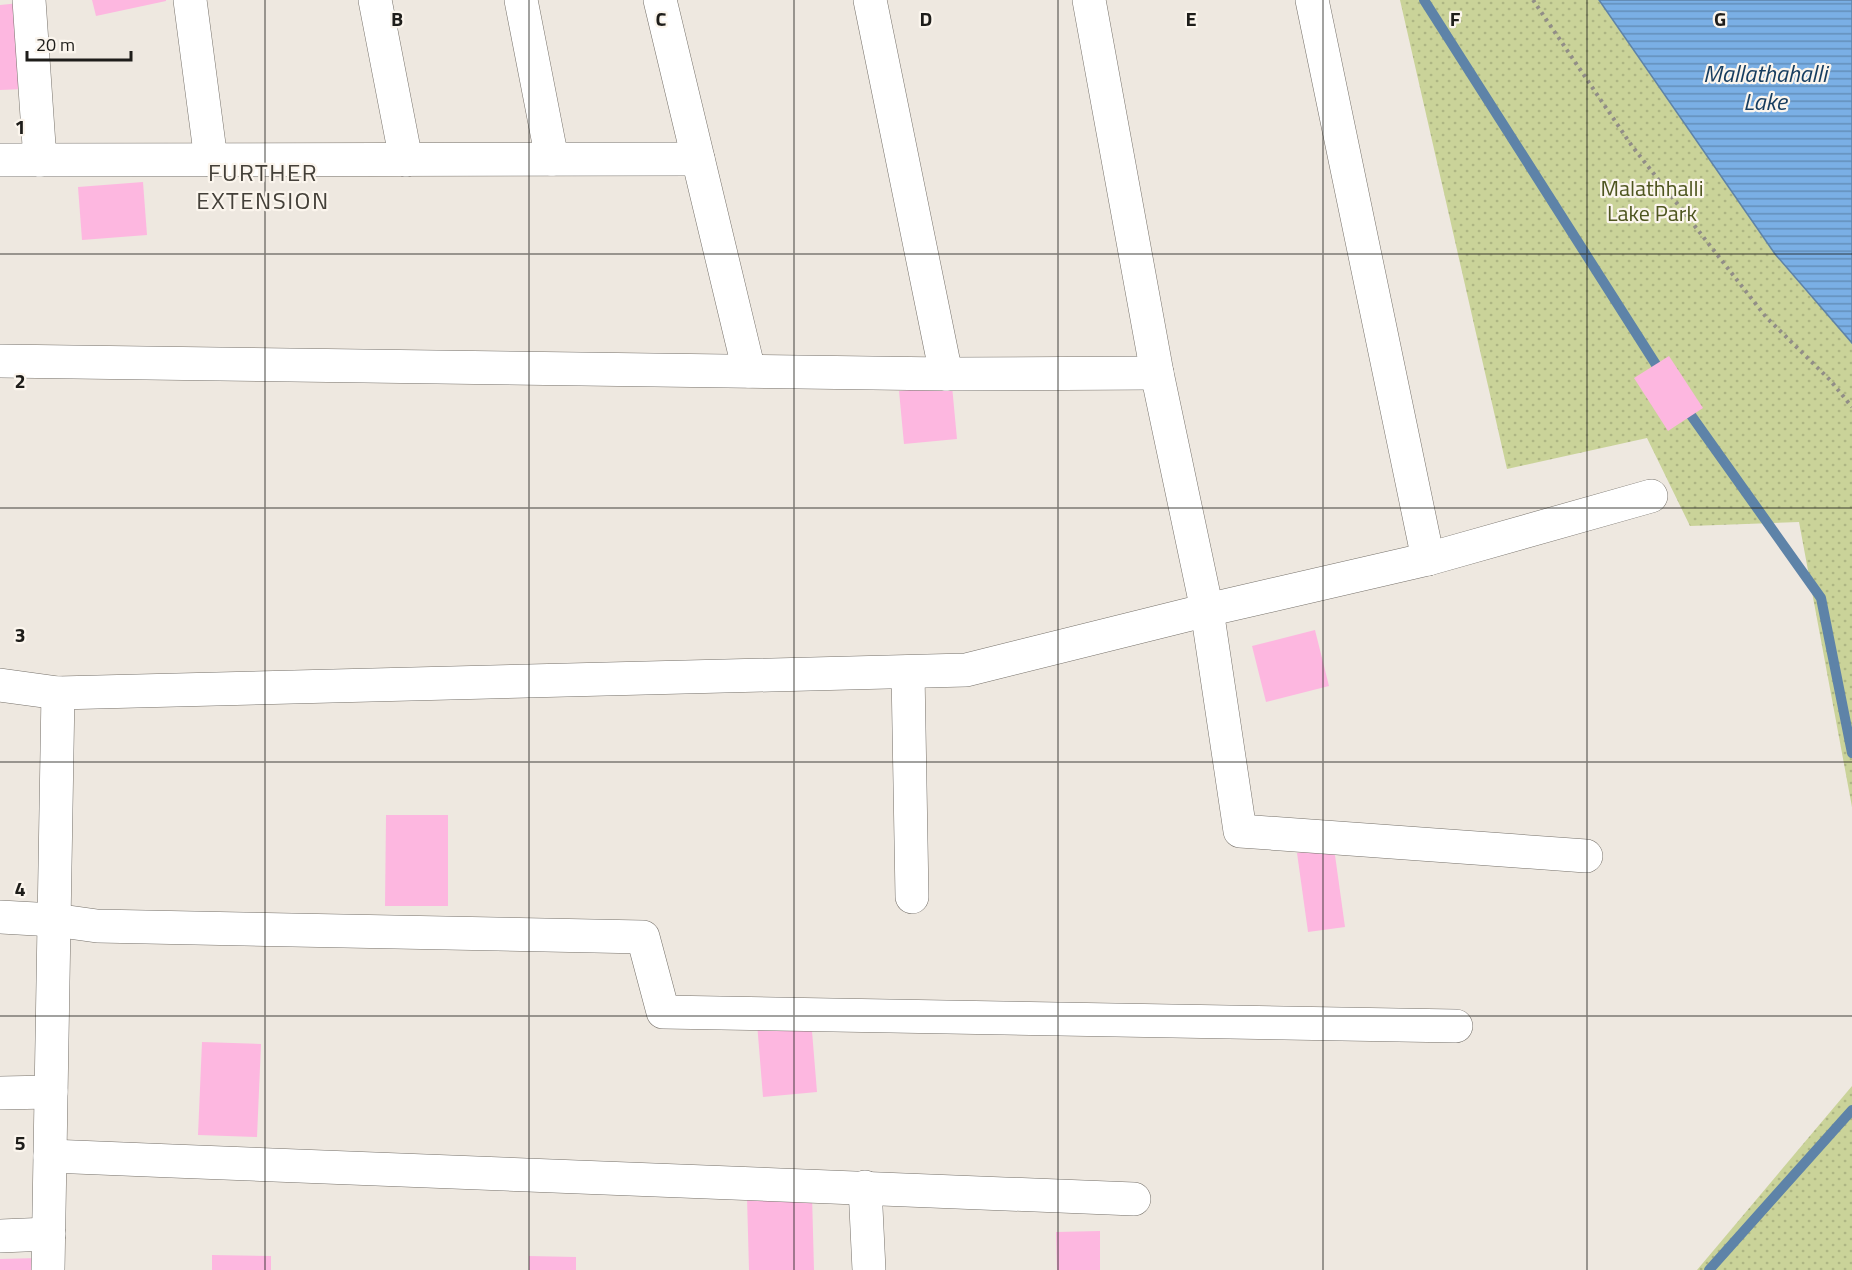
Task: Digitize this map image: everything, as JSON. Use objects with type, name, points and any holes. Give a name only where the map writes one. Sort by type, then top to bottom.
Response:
[{"type":"street","points":[[29,0],[40,160]]},
{"type":"street","points":[[190,0],[211,160]]},
{"type":"street","points":[[375,0],[406,160]]},
{"type":"street","points":[[521,0],[552,159]]},
{"type":"street","points":[[660,0],[749,371]]},
{"type":"street","points":[[870,0],[946,374]]},
{"type":"street","points":[[1089,0],[1157,373],[1207,610],[1240,831],[1586,856]]},
{"type":"street","points":[[1312,0],[1428,559]]},
{"type":"street","points":[[0,160],[698,159]]},
{"type":"street","points":[[0,361],[946,374],[1157,373]]},
{"type":"street","points":[[0,685],[58,693],[966,670],[1207,610],[1428,559],[1651,496]]},
{"type":"street","points":[[908,672],[912,897]]},
{"type":"street","points":[[48,1270],[58,693]]},
{"type":"street","points":[[0,917],[54,920],[97,926],[643,937],[663,1012],[1456,1026]]},
{"type":"street","points":[[0,1093],[51,1092]]},
{"type":"street","points":[[50,1156],[585,1178],[865,1186],[1134,1199]]},
{"type":"street","points":[[865,1186],[869,1270]]},
{"type":"street","points":[[0,1236],[49,1234]]},
{"type":"path","points":[[1533,0],[1632,146],[1759,308],[1830,380],[1852,407]]},
{"type":"green space","name":"Malathhalli Lake Park","points":[[1400,0],[1852,0],[1852,807],[1799,522],[1690,526],[1647,438],[1507,469]]},
{"type":"green space","points":[[1852,1086],[1852,1270],[1697,1270]]},
{"type":"water","name":"Mallathahalli Lake","points":[[1599,0],[1852,0],[1852,343],[1775,254]]},
{"type":"building","points":[[92,0],[166,0],[166,1],[96,16]]},
{"type":"building","points":[[20,3],[25,89],[0,90],[0,5]]},
{"type":"building","points":[[143,182],[147,235],[82,240],[78,187]]},
{"type":"building","points":[[1669,356],[1703,408],[1668,431],[1634,378]]},
{"type":"building","points":[[952,386],[957,439],[904,444],[899,391]]},
{"type":"building","points":[[1315,630],[1329,686],[1266,702],[1252,646]]},
{"type":"building","points":[[386,815],[448,815],[448,906],[385,906]]},
{"type":"building","points":[[1334,848],[1345,927],[1308,932],[1297,853]]},
{"type":"building","points":[[811,1019],[817,1092],[763,1097],[757,1023]]},
{"type":"building","points":[[202,1042],[261,1044],[257,1137],[198,1135]]},
{"type":"building","points":[[812,1195],[814,1270],[749,1270],[747,1197]]},
{"type":"building","points":[[1100,1231],[1100,1270],[1057,1270],[1056,1232]]},
{"type":"building","points":[[212,1255],[271,1256],[271,1270],[212,1270]]},
{"type":"building","points":[[529,1256],[576,1257],[576,1270],[529,1270]]},
{"type":"building","points":[[39,1258],[39,1270],[0,1270],[0,1259]]},
{"type":"waterway","points":[[1424,0],[1662,374]]},
{"type":"waterway","points":[[1683,404],[1821,598],[1852,753]]},
{"type":"waterway","points":[[1709,1270],[1852,1110]]},
{"type":"district","name":"FURTHER EXTENSION","points":[[263,186]]}]
